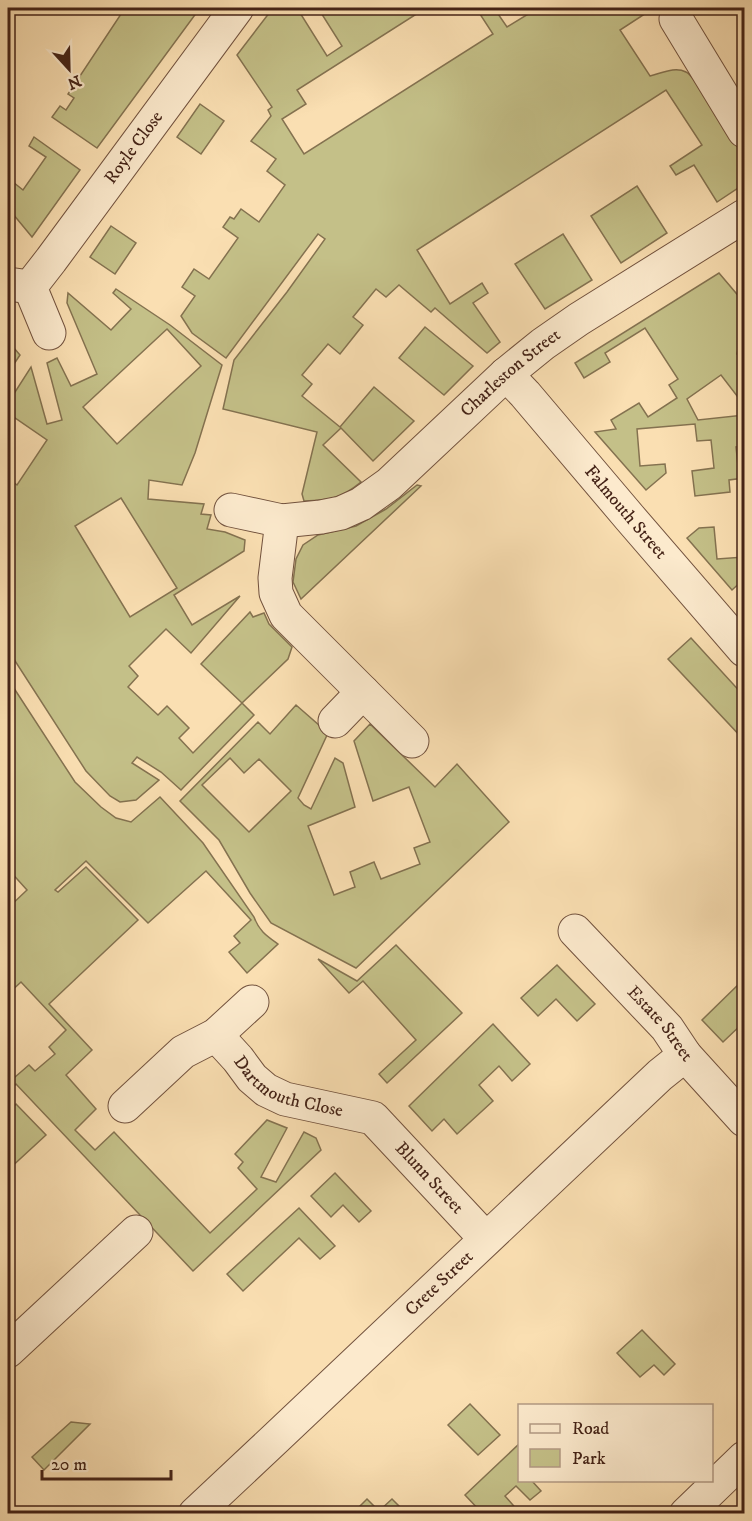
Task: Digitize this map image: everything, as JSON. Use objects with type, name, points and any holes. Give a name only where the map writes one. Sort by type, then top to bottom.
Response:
[{"type":"street","name":"Royle Close","points":[[49,333],[19,286],[51,260],[237,8]]},
{"type":"street","points":[[676,19],[744,131]]},
{"type":"street","name":"Charleston Street","points":[[231,510],[282,521],[341,513],[361,504],[389,484],[506,374],[543,344],[744,216]]},
{"type":"street","name":"Falmouth Street","points":[[506,374],[744,650]]},
{"type":"street","points":[[282,521],[275,578],[276,593],[286,615],[412,741]]},
{"type":"street","points":[[335,721],[363,692]]},
{"type":"street","name":"Estate Street","points":[[574,931],[667,1028],[685,1055],[744,1120]]},
{"type":"street","name":"Dartmouth Close","points":[[125,1106],[183,1052],[216,1035],[252,1002]]},
{"type":"street","name":"Dartmouth Close","points":[[216,1035],[252,1078],[266,1090],[285,1099],[373,1118]]},
{"type":"street","name":"Crete Street","points":[[195,1514],[652,1082],[685,1055]]},
{"type":"street","name":"Blunn Street","points":[[373,1118],[486,1239]]},
{"type":"street","points":[[8,1351],[136,1232]]},
{"type":"street","points":[[686,1514],[744,1458]]},
{"type":"green space","points":[[125,8],[200,8],[97,148],[52,117],[60,106],[66,110],[74,98],[68,94]]},
{"type":"green space","points":[[273,8],[297,8],[327,56],[342,46],[318,8],[426,8],[297,90],[306,104],[282,119],[304,154],[493,34],[476,8],[494,8],[507,27],[538,8],[654,8],[620,30],[650,76],[682,70],[691,76],[718,114],[742,154],[745,167],[744,184],[717,202],[694,165],[676,175],[670,166],[702,145],[666,90],[417,250],[450,304],[482,283],[488,293],[473,303],[500,342],[487,353],[435,308],[431,312],[399,285],[386,297],[376,289],[353,317],[363,325],[340,354],[328,344],[302,375],[312,384],[302,396],[340,427],[374,387],[414,421],[373,461],[341,428],[323,445],[361,482],[335,497],[304,501],[302,494],[317,432],[223,409],[234,360],[325,239],[318,234],[226,358],[192,333],[181,316],[195,296],[182,287],[194,269],[209,279],[238,238],[223,227],[230,217],[234,219],[241,209],[259,222],[285,185],[267,171],[276,159],[251,141],[271,116],[268,110],[272,107],[237,55]]},
{"type":"green space","points":[[200,104],[224,121],[201,154],[177,137]]},
{"type":"green space","points":[[34,137],[80,170],[32,237],[8,208],[8,178],[23,190],[46,157],[29,146]]},
{"type":"green space","points":[[637,186],[667,233],[621,263],[591,216]]},
{"type":"green space","points":[[111,226],[136,243],[115,274],[90,257]]},
{"type":"green space","points":[[563,234],[592,280],[545,309],[515,264]]},
{"type":"green space","points":[[719,273],[741,299],[738,306],[744,308],[744,322],[737,354],[744,356],[744,405],[721,375],[687,399],[698,420],[744,415],[744,446],[736,447],[739,475],[744,475],[744,478],[729,480],[730,492],[695,496],[692,471],[714,468],[711,440],[697,441],[695,424],[637,429],[640,466],[665,464],[666,473],[646,490],[595,432],[616,429],[611,420],[639,403],[648,417],[677,398],[669,385],[678,379],[645,328],[605,353],[610,362],[584,378],[575,363]]},
{"type":"green space","points":[[116,289],[170,325],[222,365],[195,453],[182,485],[149,480],[148,499],[204,504],[201,514],[211,515],[207,529],[225,532],[245,540],[244,551],[174,595],[192,625],[240,596],[191,653],[166,629],[129,666],[138,676],[128,687],[158,715],[167,706],[189,728],[179,738],[193,753],[242,703],[254,715],[181,790],[161,772],[137,757],[132,763],[159,780],[136,800],[120,802],[110,796],[86,771],[8,650],[8,478],[17,485],[47,440],[8,413],[8,403],[31,367],[47,424],[62,420],[47,363],[57,358],[71,386],[97,374],[67,303],[68,293],[111,330],[131,309],[113,293]],"holes":[[[167,329],[201,366],[117,444],[83,407]],[[121,498],[177,588],[130,617],[75,526]]]},
{"type":"green space","points":[[425,327],[473,366],[444,395],[399,358]]},
{"type":"green space","points":[[8,341],[20,355],[8,373]]},
{"type":"green space","points":[[417,485],[421,486],[301,599],[293,582],[296,559],[303,545],[318,535],[356,526],[386,509]]},
{"type":"green space","points":[[714,527],[717,559],[744,557],[744,579],[732,590],[687,538],[699,528]]},
{"type":"green space","points":[[250,612],[253,617],[264,613],[269,624],[292,647],[288,659],[242,703],[201,664]]},
{"type":"green space","points":[[691,638],[744,696],[744,740],[668,659]]},
{"type":"green space","points":[[8,679],[75,782],[116,818],[131,822],[160,797],[203,843],[261,930],[278,944],[247,973],[229,952],[240,943],[234,936],[251,920],[206,871],[148,923],[86,861],[55,890],[58,892],[86,867],[138,920],[49,1004],[92,1050],[66,1075],[96,1109],[75,1130],[95,1150],[114,1132],[210,1233],[257,1189],[238,1168],[243,1162],[235,1154],[267,1120],[287,1128],[261,1177],[276,1182],[304,1132],[316,1138],[321,1150],[193,1271],[16,1084],[8,1092],[8,1083],[29,1065],[35,1071],[55,1054],[49,1047],[66,1030],[21,982],[8,994],[8,908],[27,890],[8,869]]},
{"type":"green space","points":[[296,705],[328,733],[298,798],[311,809],[335,758],[343,763],[355,807],[308,826],[334,895],[355,887],[350,872],[374,862],[381,879],[420,864],[414,848],[430,842],[409,787],[373,801],[354,741],[370,724],[435,787],[457,764],[509,822],[356,968],[271,923],[250,893],[219,840],[180,801],[258,722],[270,734]],"holes":[[[230,758],[244,773],[259,759],[291,791],[249,832],[202,785]]]},
{"type":"green space","points":[[396,945],[462,1013],[387,1083],[379,1074],[416,1040],[363,981],[349,993],[318,959],[357,981]]},
{"type":"green space","points":[[557,965],[595,1004],[577,1021],[556,999],[538,1016],[521,998]]},
{"type":"green space","points":[[744,979],[744,1022],[723,1042],[702,1020]]},
{"type":"green space","points":[[493,1024],[530,1064],[512,1081],[499,1066],[479,1085],[493,1101],[457,1134],[444,1119],[432,1131],[409,1106]]},
{"type":"green space","points":[[16,1104],[46,1135],[8,1170],[8,1112]]},
{"type":"green space","points":[[335,1173],[371,1211],[359,1222],[343,1205],[331,1217],[311,1196]]},
{"type":"green space","points":[[299,1208],[335,1246],[320,1259],[299,1238],[243,1291],[227,1274]]},
{"type":"green space","points":[[642,1330],[675,1364],[664,1375],[654,1365],[640,1377],[617,1353]]},
{"type":"green space","points":[[470,1404],[500,1435],[478,1455],[448,1425]]},
{"type":"green space","points":[[71,1422],[90,1424],[44,1470],[32,1457]]},
{"type":"green space","points":[[518,1445],[518,1482],[533,1482],[541,1491],[530,1500],[516,1486],[505,1496],[520,1513],[502,1513],[497,1508],[491,1513],[482,1513],[465,1495]]},
{"type":"green space","points":[[367,1499],[379,1511],[392,1499],[406,1513],[363,1513],[358,1508]]}]
